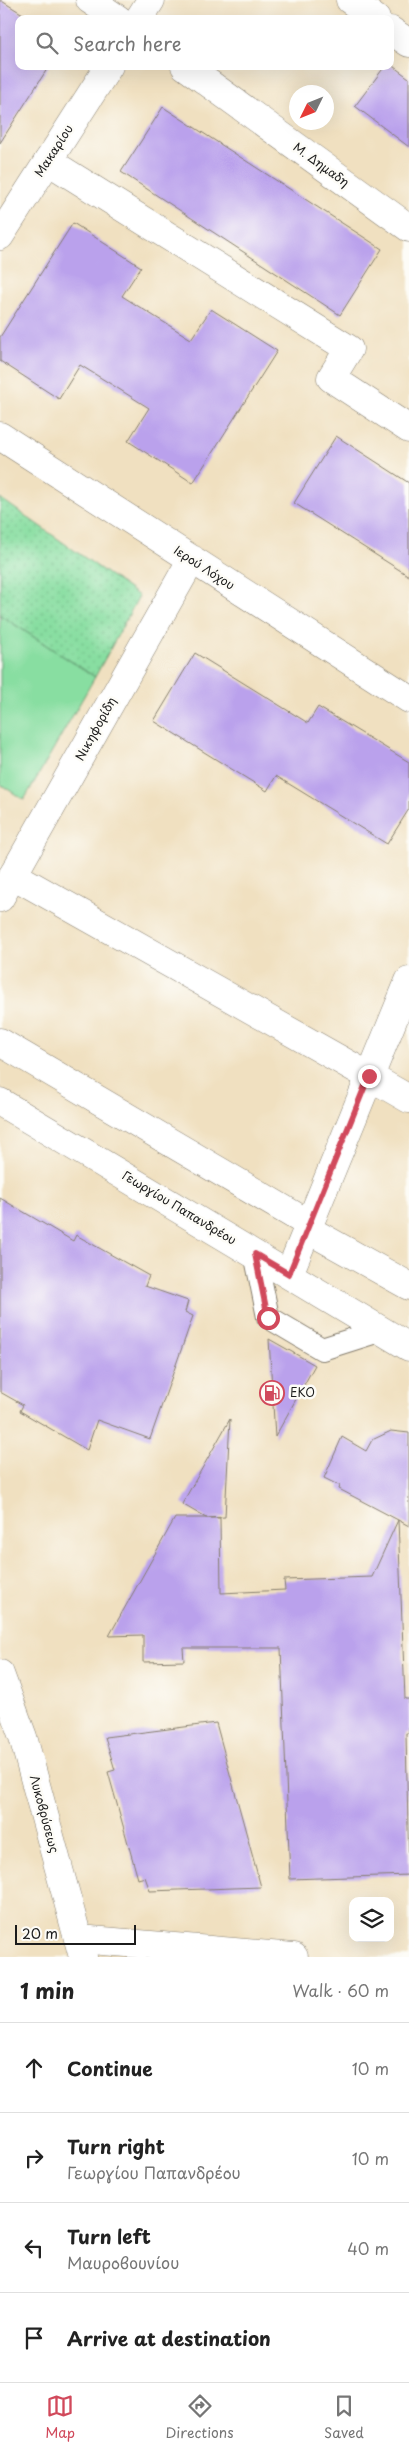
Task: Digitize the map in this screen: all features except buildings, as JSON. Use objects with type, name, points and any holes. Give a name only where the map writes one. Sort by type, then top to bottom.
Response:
[{"type":"street","points":[[90,0],[112,15]]},
{"type":"street","points":[[142,15],[151,0]]},
{"type":"street","points":[[350,0],[371,15]]},
{"type":"street","points":[[394,33],[409,44]]},
{"type":"street","name":"Μακαρίου","points":[[0,236],[106,70]]},
{"type":"street","name":"Μ. Δημαδη","points":[[191,70],[409,228]]},
{"type":"street","points":[[48,161],[349,349],[331,378],[409,430]]},
{"type":"street","name":"Ιερού Λόχου","points":[[0,436],[409,699]]},
{"type":"street","name":"Νικηφορίδη","points":[[6,887],[192,560]]},
{"type":"street","points":[[6,887],[369,1076],[409,1099]]},
{"type":"street","points":[[289,1274],[409,981]]},
{"type":"street","points":[[0,1042],[409,1286]]},
{"type":"street","name":"Γεωργίου Παπανδρέου","points":[[0,1102],[409,1347]]},
{"type":"street","name":"Λυκοβρύσεως","points":[[0,1674],[23,1737],[81,1948]]},
{"type":"street","points":[[81,1948],[294,1957]]},
{"type":"lane","points":[[255,1254],[268,1318],[322,1349],[382,1330]]},
{"type":"green space","points":[[0,498],[139,596],[95,677],[0,615]]},
{"type":"green space","points":[[0,615],[95,677],[24,800],[0,784]]},
{"type":"place","name":"EKO","points":[[272,1393]]},
{"type":"route","points":[[268,1318],[255,1254],[289,1274],[369,1076]]}]
